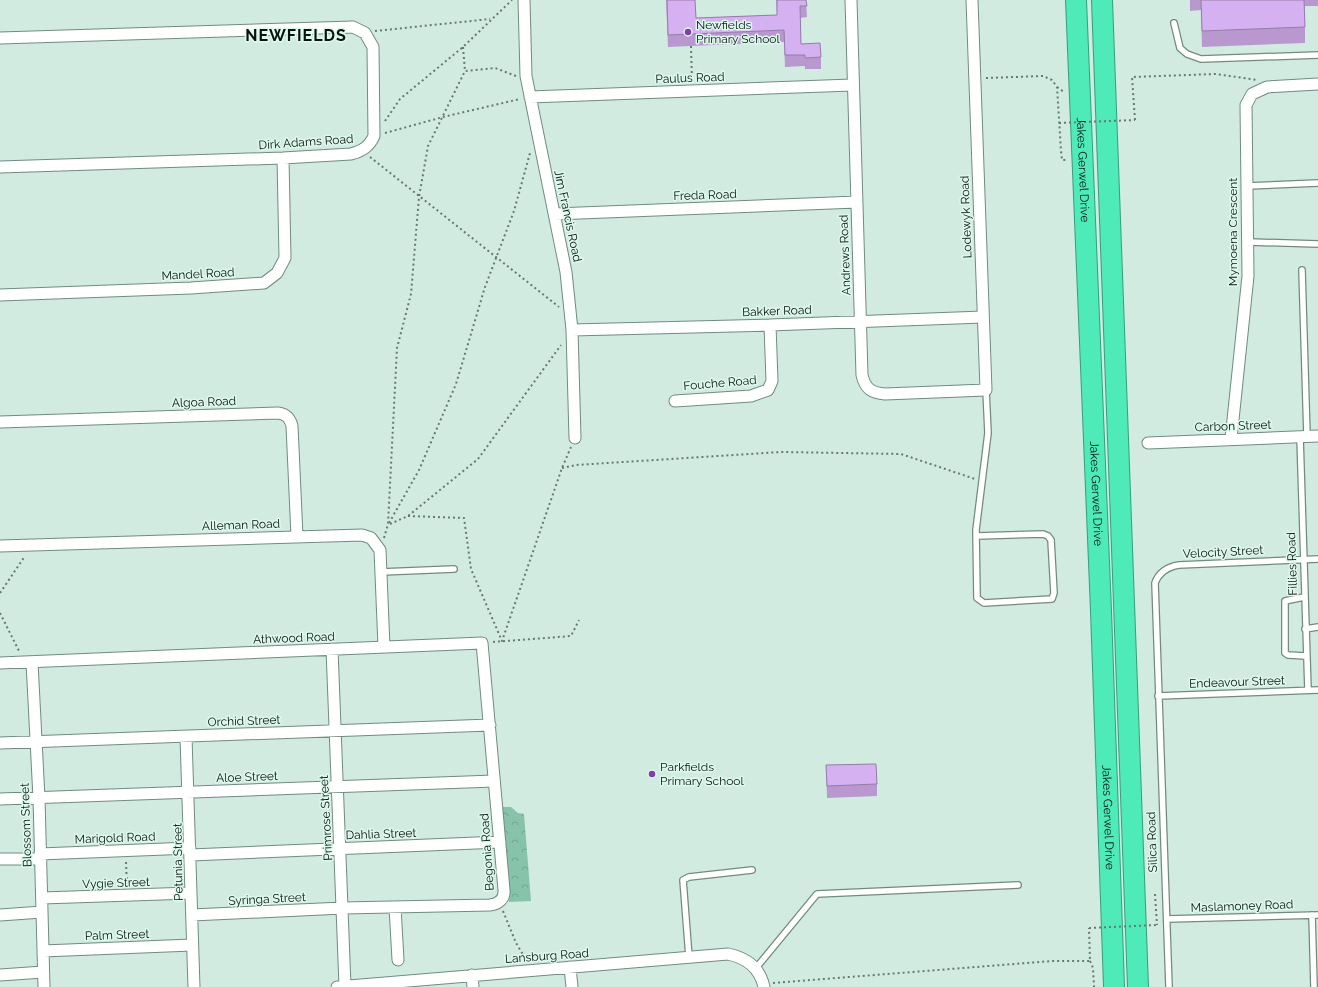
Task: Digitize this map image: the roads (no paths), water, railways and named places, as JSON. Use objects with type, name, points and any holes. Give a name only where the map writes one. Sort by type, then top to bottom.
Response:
[{"type":"highway","points":[[1066,0],[1080,110]]},
{"type":"highway","name":"Jakes Gerwel Drive","points":[[1076,0],[1101,618],[1114,987]]},
{"type":"highway","name":"Jakes Gerwel Drive","points":[[1102,0],[1138,987]]},
{"type":"highway","points":[[1104,51],[1107,0]]},
{"type":"street","name":"Jim Francis Road","points":[[524,0],[526,76],[566,272],[572,330],[575,438]]},
{"type":"street","name":"Andrews Road","points":[[851,0],[852,85],[862,375],[864,383],[868,389],[875,393],[885,394],[986,390]]},
{"type":"street","name":"Lodewyk Road","points":[[972,0],[986,390]]},
{"type":"street","name":"Dirk Adams Road","points":[[0,38],[353,27],[365,33],[373,47],[374,136],[368,146],[360,152],[351,154],[283,158],[0,167]]},
{"type":"street","name":"Mymoena Crescent","points":[[1232,439],[1248,276],[1249,242],[1246,186],[1246,105],[1252,94],[1267,87],[1318,84]]},
{"type":"street","name":"Paulus Road","points":[[530,97],[852,85]]},
{"type":"street","name":"Mandel Road","points":[[0,295],[191,288],[264,283],[277,273],[285,258],[283,158]]},
{"type":"street","name":"Freda Road","points":[[555,214],[857,202]]},
{"type":"street","name":"Bakker Road","points":[[572,330],[770,325],[983,317]]},
{"type":"street","name":"Fouche Road","points":[[675,400],[751,396],[758,395],[768,390],[772,381],[770,325]]},
{"type":"street","name":"Algoa Road","points":[[0,422],[284,414],[288,417],[292,426],[297,536]]},
{"type":"street","name":"Carbon Street","points":[[1148,443],[1308,436]]},
{"type":"street","name":"Alleman Road","points":[[0,546],[362,535],[371,538],[380,550],[381,572]]},
{"type":"street","points":[[381,572],[384,647]]},
{"type":"street","name":"Athwood Road","points":[[0,663],[482,643]]},
{"type":"street","name":"Begonia Road","points":[[343,908],[490,905],[500,900],[504,894],[482,643]]},
{"type":"street","name":"Primrose Street","points":[[332,649],[343,908],[341,987]]},
{"type":"street","name":"Blossom Street","points":[[32,662],[39,798],[44,987]]},
{"type":"street","name":"Orchid Street","points":[[0,743],[490,725]]},
{"type":"street","name":"Petunia Street","points":[[186,737],[191,852],[194,987]]},
{"type":"street","name":"Aloe Street","points":[[0,799],[494,781]]},
{"type":"street","name":"Dahlia Street","points":[[191,852],[500,842]]},
{"type":"street","name":"Marigold Road","points":[[0,859],[126,850],[191,852]]},
{"type":"street","name":"Vygie Street","points":[[42,898],[191,893]]},
{"type":"street","points":[[395,907],[398,960]]},
{"type":"street","name":"Syringa Street","points":[[192,915],[343,908]]},
{"type":"street","points":[[0,915],[42,912]]},
{"type":"street","name":"Palm Street","points":[[42,951],[192,945]]},
{"type":"street","name":"Lansburg Road","points":[[341,987],[728,954],[745,959],[756,968]]},
{"type":"street","points":[[570,967],[572,987]]},
{"type":"street","points":[[756,968],[764,984]]},
{"type":"street","points":[[0,974],[43,972]]},
{"type":"street","points":[[472,975],[473,987]]},
{"type":"lane","points":[[1174,23],[1180,48],[1194,57],[1201,59],[1318,55]]},
{"type":"lane","points":[[1246,186],[1318,183]]},
{"type":"lane","points":[[1249,242],[1318,244]]},
{"type":"lane","name":"Fillies Road","points":[[1302,270],[1308,436],[1303,560],[1308,690]]},
{"type":"lane","name":"Lodewyk Road","points":[[976,536],[1043,534],[1048,536],[1051,540],[1054,593],[1052,599],[984,603],[977,598],[976,536],[988,433],[986,390]]},
{"type":"lane","name":"Velocity Street","points":[[1158,696],[1154,591],[1157,577],[1161,572],[1172,566],[1179,565],[1318,559]]},
{"type":"lane","points":[[381,572],[454,569]]},
{"type":"lane","points":[[1304,597],[1285,601],[1285,652],[1288,655],[1306,656]]},
{"type":"lane","points":[[1305,629],[1318,628]]},
{"type":"lane","name":"Endeavour Street","points":[[1158,696],[1318,690]]},
{"type":"lane","name":"Silica Road","points":[[1158,696],[1169,987]]},
{"type":"lane","points":[[689,957],[683,880],[689,877],[752,870]]},
{"type":"lane","points":[[756,968],[817,894],[1018,885]]},
{"type":"lane","points":[[1314,987],[1315,915]]},
{"type":"lane","name":"Maslamoney Road","points":[[1167,919],[1315,915]]},
{"type":"place","name":"Newfields Primary School","points":[[688,32]]},
{"type":"place","name":"Parkfields Primary School","points":[[652,774]]},
{"type":"district","name":"NEWFIELDS","points":[[296,35]]}]
